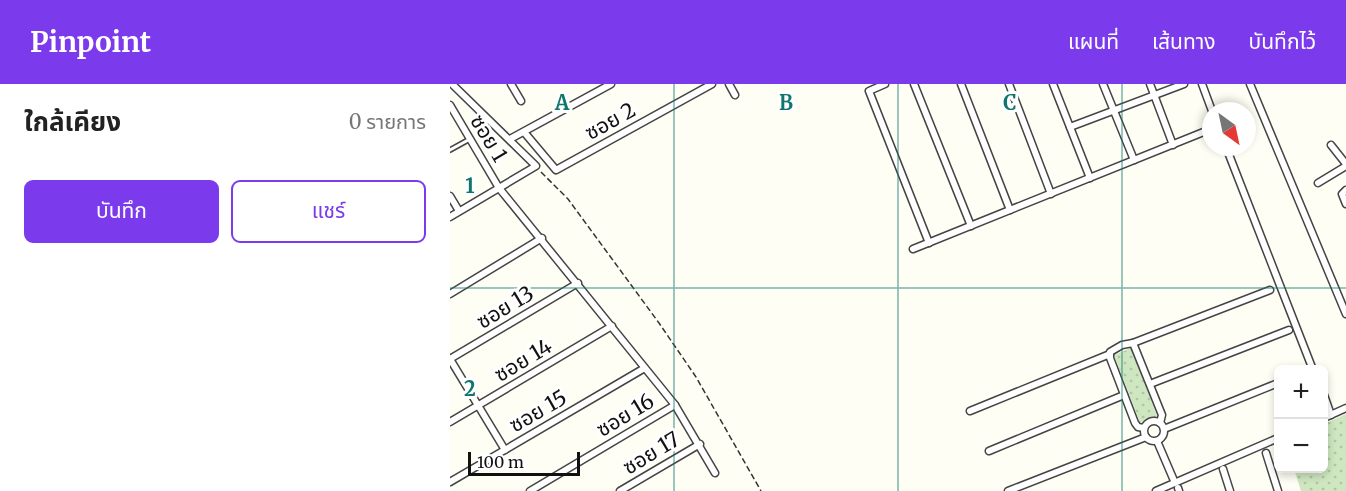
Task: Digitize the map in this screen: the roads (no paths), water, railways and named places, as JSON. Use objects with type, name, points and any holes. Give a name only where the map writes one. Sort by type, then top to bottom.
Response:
[{"type":"street","points":[[511,84],[521,101]]},
{"type":"street","name":"ซอย 1","points":[[512,142],[610,84]]},
{"type":"street","name":"ซอย 2","points":[[526,134],[556,170],[711,84]]},
{"type":"street","points":[[729,84],[735,95]]},
{"type":"street","points":[[885,84],[870,90],[929,243]]},
{"type":"street","points":[[914,84],[971,226]]},
{"type":"street","points":[[962,84],[1010,210]]},
{"type":"street","points":[[1009,84],[1051,194]]},
{"type":"street","points":[[1053,84],[1090,178]]},
{"type":"street","points":[[1103,84],[1134,160]]},
{"type":"street","points":[[1150,84],[1173,145]]},
{"type":"street","points":[[1070,127],[1184,84]]},
{"type":"street","points":[[1202,84],[1209,102]]},
{"type":"street","points":[[1250,84],[1346,314]]},
{"type":"street","points":[[450,217],[536,166],[454,85]]},
{"type":"street","name":"ซอย 1","points":[[450,105],[499,188],[542,238],[644,369],[675,405],[715,473]]},
{"type":"street","points":[[913,249],[1202,133]]},
{"type":"street","points":[[1318,183],[1346,165],[1331,145]]},
{"type":"street","points":[[1230,156],[1311,365]]},
{"type":"street","points":[[1346,190],[1342,194],[1346,204]]},
{"type":"street","points":[[450,196],[459,212]]},
{"type":"street","points":[[450,294],[542,238]]},
{"type":"street","name":"ซอย 13","points":[[450,359],[578,283]]},
{"type":"street","points":[[970,411],[1110,354],[1114,348],[1133,343],[1270,290]]},
{"type":"street","name":"ซอย 14","points":[[450,422],[612,326]]},
{"type":"street","points":[[1150,384],[1289,330]]},
{"type":"street","points":[[1133,343],[1162,414],[1163,435],[1157,441]]},
{"type":"street","points":[[1110,354],[1138,428],[1144,428],[1151,422],[1162,426],[1274,384]]},
{"type":"street","points":[[450,359],[505,450]]},
{"type":"street","name":"ซอย 15","points":[[450,482],[644,369]]},
{"type":"street","points":[[988,451],[1124,395]]},
{"type":"street","name":"ซอย 16","points":[[530,491],[675,405]]},
{"type":"street","points":[[1328,408],[1331,415]]},
{"type":"street","points":[[1328,416],[1346,408]]},
{"type":"street","points":[[1144,428],[1146,437]]},
{"type":"street","points":[[1008,491],[1146,437],[1157,441],[1178,487]]},
{"type":"street","points":[[1156,491],[1178,487],[1274,440]]},
{"type":"street","name":"ซอย 17","points":[[620,491],[700,444]]},
{"type":"street","points":[[1266,453],[1278,491]]},
{"type":"street","points":[[1223,469],[1230,491]]},
{"type":"lane","points":[[450,150],[470,139]]}]
